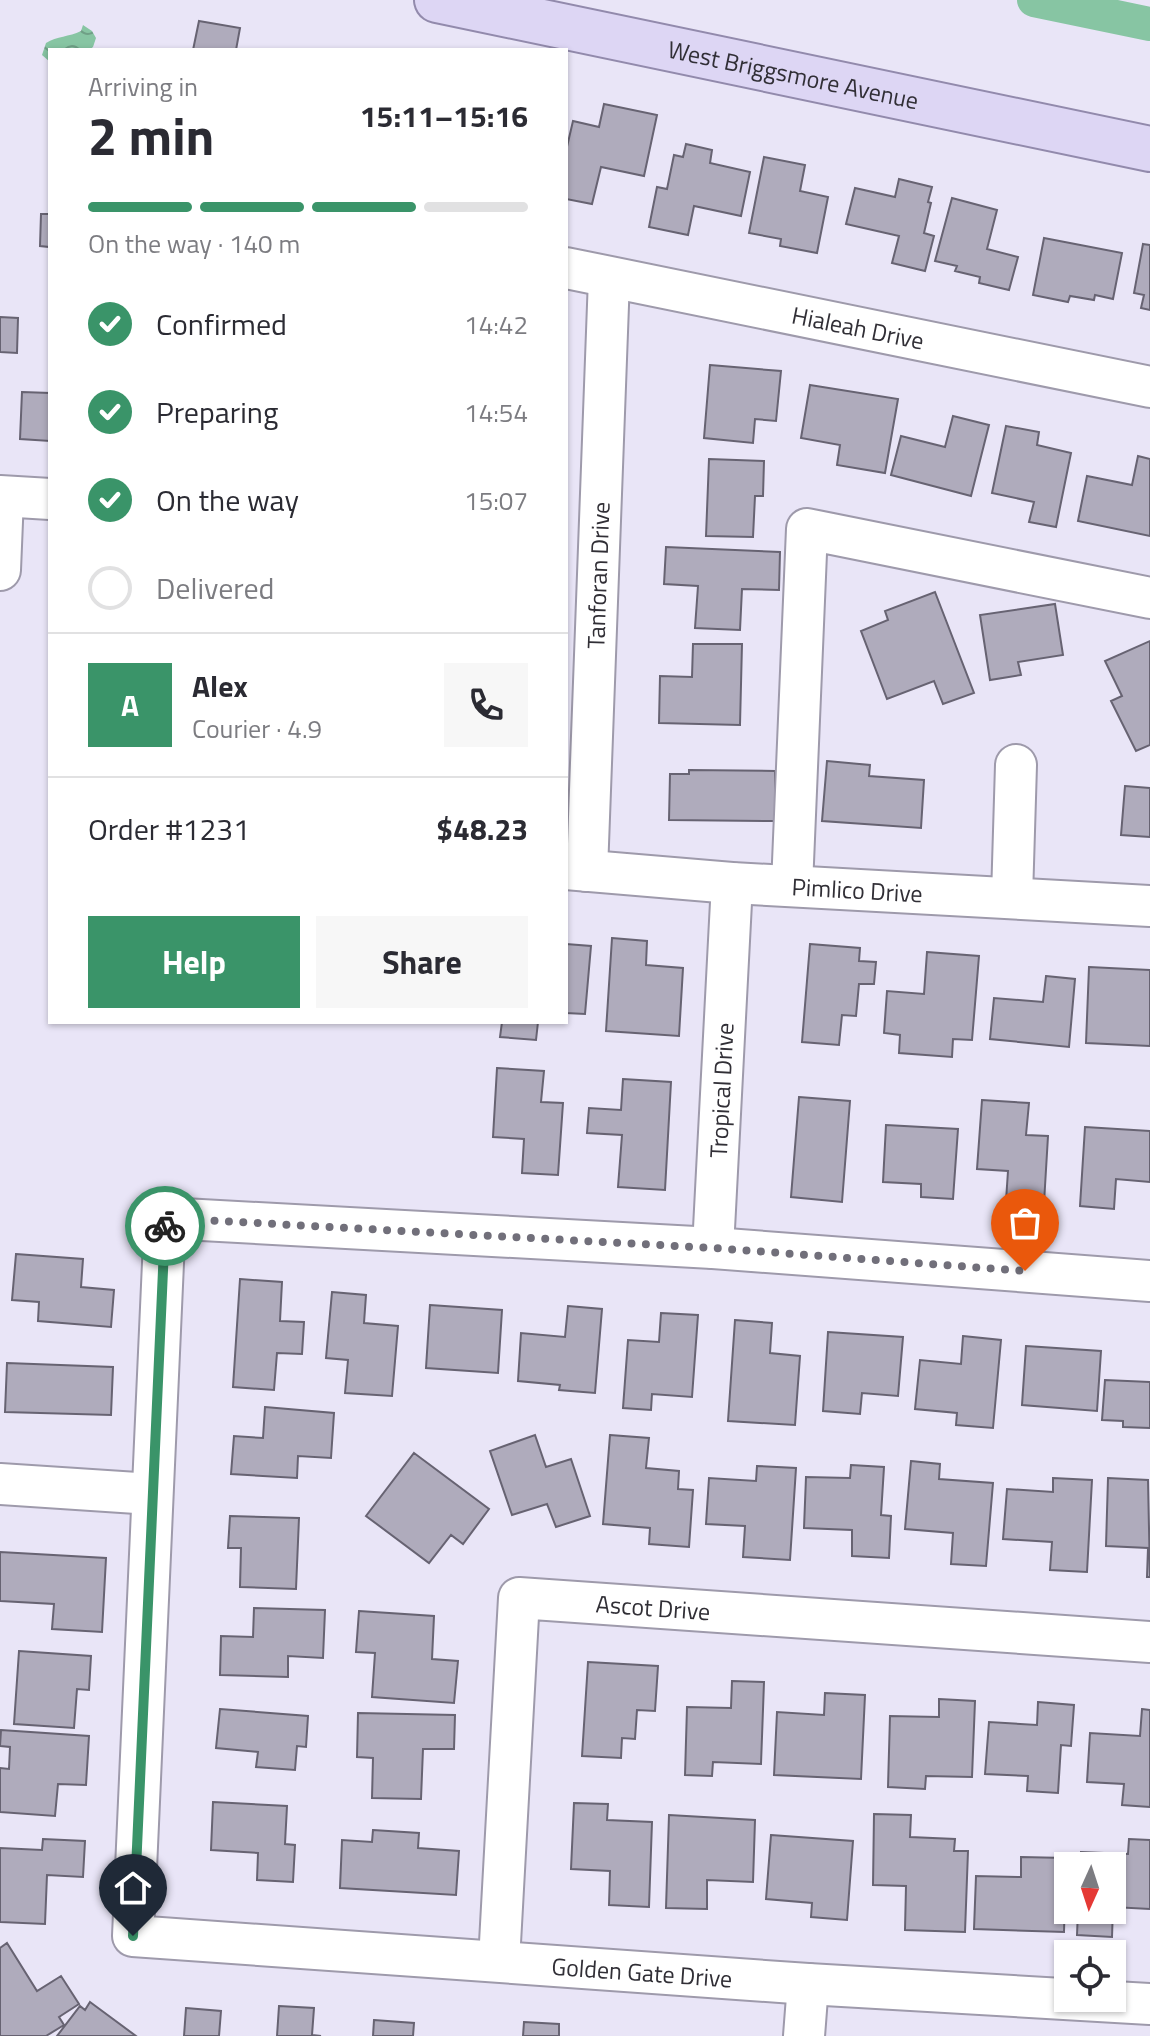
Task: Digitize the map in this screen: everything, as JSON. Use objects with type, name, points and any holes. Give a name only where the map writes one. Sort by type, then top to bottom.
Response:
[{"type":"main road","name":"West Briggsmore Avenue","points":[[437,0],[1150,149]]},
{"type":"street","name":"Hialeah Drive","points":[[568,268],[1150,387]]},
{"type":"street","name":"Tanforan Drive","points":[[576,870],[609,278]]},
{"type":"street","points":[[0,570],[1,496],[48,499]]},
{"type":"street","points":[[792,886],[807,529],[1150,598]]},
{"type":"street","points":[[1012,897],[1016,765]]},
{"type":"street","name":"Pimlico Drive","points":[[576,870],[732,883],[1150,906]]},
{"type":"street","name":"Tropical Drive","points":[[713,1248],[732,883]]},
{"type":"street","points":[[0,1484],[152,1494],[165,1218],[713,1248],[1150,1281]]},
{"type":"street","name":"Golden Gate Drive","points":[[152,1494],[133,1936],[808,1984],[1150,2004]]},
{"type":"street","name":"Ascot Drive","points":[[499,1961],[519,1598],[1150,1642]]},
{"type":"street","points":[[804,2036],[808,1984]]},
{"type":"water","points":[[83,25],[92,31],[96,38],[92,48],[48,48],[48,60],[42,55],[46,43],[81,31]]},
{"type":"building","points":[[199,21],[240,28],[236,48],[193,48]]},
{"type":"building","points":[[604,104],[657,115],[644,176],[601,167],[592,204],[568,199],[568,142],[573,121],[599,127]]},
{"type":"building","points":[[686,144],[712,150],[710,163],[750,172],[741,216],[694,206],[688,235],[649,227],[657,187],[667,189],[674,155],[683,157]]},
{"type":"building","points":[[764,157],[805,165],[800,191],[828,197],[817,253],[780,246],[781,239],[749,233]]},
{"type":"building","points":[[899,179],[932,187],[924,233],[934,236],[925,271],[892,263],[899,236],[846,224],[855,188],[895,197]]},
{"type":"building","points":[[952,198],[997,210],[987,249],[1018,257],[1009,290],[979,283],[980,277],[955,271],[957,266],[935,261]]},
{"type":"building","points":[[41,214],[48,214],[48,247],[40,246]]},
{"type":"building","points":[[1044,238],[1122,253],[1113,299],[1095,295],[1094,300],[1070,296],[1068,302],[1033,295]]},
{"type":"building","points":[[1143,244],[1150,245],[1150,310],[1141,308],[1144,295],[1134,293]]},
{"type":"building","points":[[0,317],[18,318],[17,353],[0,352]]},
{"type":"building","points":[[710,365],[781,371],[776,421],[755,419],[753,443],[704,438]]},
{"type":"building","points":[[810,385],[898,399],[885,473],[837,465],[840,445],[801,438]]},
{"type":"building","points":[[22,392],[48,393],[48,441],[20,439]]},
{"type":"building","points":[[953,416],[989,425],[971,496],[891,475],[901,436],[945,447]]},
{"type":"building","points":[[1006,426],[1039,432],[1037,445],[1071,453],[1056,527],[1029,522],[1034,502],[992,493]]},
{"type":"building","points":[[1138,456],[1150,459],[1150,536],[1078,521],[1087,476],[1132,485]]},
{"type":"building","points":[[709,459],[764,461],[763,496],[755,496],[753,537],[706,536]]},
{"type":"building","points":[[666,547],[780,552],[779,590],[742,589],[740,630],[695,628],[698,586],[664,584]]},
{"type":"building","points":[[935,592],[974,693],[943,704],[934,681],[887,699],[861,631],[888,620],[885,611]]},
{"type":"building","points":[[1055,604],[1063,655],[1018,662],[1021,675],[990,680],[980,615]]},
{"type":"building","points":[[1150,641],[1150,745],[1136,751],[1111,701],[1122,696],[1105,661]]},
{"type":"building","points":[[693,644],[742,644],[740,725],[659,723],[660,676],[692,677]]},
{"type":"building","points":[[827,761],[870,765],[869,776],[924,780],[921,828],[822,821]]},
{"type":"building","points":[[689,770],[775,771],[775,821],[669,820],[670,774],[689,774]]},
{"type":"building","points":[[1125,786],[1150,788],[1150,837],[1121,835]]},
{"type":"building","points":[[612,938],[647,941],[646,965],[683,968],[679,1036],[606,1031]]},
{"type":"building","points":[[568,944],[591,946],[585,1014],[568,1013]]},
{"type":"building","points":[[810,944],[860,948],[859,961],[876,962],[874,984],[859,984],[856,1016],[842,1015],[839,1045],[802,1042]]},
{"type":"building","points":[[927,952],[979,956],[972,1040],[953,1039],[952,1057],[899,1053],[900,1035],[884,1033],[887,991],[924,994]]},
{"type":"building","points":[[1089,967],[1150,970],[1150,1046],[1086,1043]]},
{"type":"building","points":[[1046,976],[1075,979],[1069,1047],[990,1039],[994,998],[1043,1002]]},
{"type":"building","points":[[502,1024],[538,1024],[536,1040],[500,1037]]},
{"type":"building","points":[[497,1068],[544,1071],[541,1102],[563,1103],[558,1175],[522,1173],[524,1139],[493,1137]]},
{"type":"building","points":[[623,1079],[671,1082],[665,1190],[618,1187],[622,1135],[587,1133],[589,1108],[621,1110]]},
{"type":"building","points":[[799,1097],[850,1101],[842,1202],[791,1197]]},
{"type":"building","points":[[982,1100],[1029,1103],[1026,1135],[1048,1136],[1044,1203],[1006,1201],[1008,1171],[977,1169]]},
{"type":"building","points":[[886,1125],[958,1129],[953,1199],[921,1197],[921,1184],[883,1182]]},
{"type":"building","points":[[1085,1127],[1150,1131],[1150,1182],[1116,1179],[1114,1209],[1080,1206]]},
{"type":"building","points":[[16,1254],[83,1259],[81,1287],[114,1290],[111,1327],[38,1321],[39,1302],[12,1300]]},
{"type":"building","points":[[240,1279],[282,1282],[280,1321],[304,1322],[302,1354],[277,1353],[274,1390],[233,1387]]},
{"type":"building","points":[[332,1292],[366,1295],[364,1323],[398,1326],[392,1396],[345,1393],[348,1360],[326,1358]]},
{"type":"building","points":[[430,1305],[502,1310],[498,1373],[426,1368]]},
{"type":"building","points":[[568,1306],[602,1309],[595,1393],[559,1390],[560,1385],[518,1381],[521,1333],[565,1337]]},
{"type":"building","points":[[661,1313],[698,1315],[692,1397],[652,1394],[651,1410],[623,1408],[628,1340],[659,1342]]},
{"type":"building","points":[[735,1320],[772,1323],[770,1353],[800,1356],[795,1425],[728,1421]]},
{"type":"building","points":[[828,1332],[903,1337],[898,1396],[862,1393],[860,1414],[823,1411]]},
{"type":"building","points":[[963,1336],[1001,1340],[993,1428],[956,1425],[957,1413],[915,1409],[920,1360],[961,1364]]},
{"type":"building","points":[[1026,1346],[1101,1351],[1097,1411],[1022,1405]]},
{"type":"building","points":[[7,1363],[113,1367],[111,1415],[5,1412]]},
{"type":"building","points":[[1105,1380],[1150,1382],[1150,1428],[1123,1427],[1123,1421],[1102,1420]]},
{"type":"building","points":[[265,1407],[334,1413],[331,1458],[298,1456],[297,1478],[231,1474],[234,1436],[263,1438]]},
{"type":"building","points":[[535,1435],[546,1467],[571,1459],[590,1516],[556,1527],[547,1504],[512,1515],[490,1451]]},
{"type":"building","points":[[610,1435],[649,1438],[646,1468],[679,1471],[678,1489],[693,1490],[689,1547],[649,1544],[650,1528],[603,1524]]},
{"type":"building","points":[[414,1453],[489,1509],[463,1544],[451,1535],[429,1563],[366,1516]]},
{"type":"building","points":[[911,1461],[940,1464],[939,1479],[993,1483],[986,1566],[951,1564],[953,1533],[905,1529]]},
{"type":"building","points":[[851,1465],[884,1467],[881,1515],[891,1516],[889,1558],[852,1556],[852,1530],[804,1528],[806,1477],[850,1478]]},
{"type":"building","points":[[757,1466],[796,1468],[790,1560],[743,1557],[745,1526],[706,1524],[709,1478],[756,1481]]},
{"type":"building","points":[[1053,1478],[1092,1480],[1087,1572],[1050,1570],[1052,1542],[1003,1539],[1007,1489],[1053,1492]]},
{"type":"building","points":[[1108,1478],[1148,1480],[1150,1577],[1147,1577],[1148,1548],[1106,1546]]},
{"type":"building","points":[[230,1516],[299,1518],[296,1589],[240,1587],[241,1548],[228,1548]]},
{"type":"building","points":[[0,1552],[106,1558],[102,1632],[52,1629],[54,1604],[0,1601]]},
{"type":"building","points":[[254,1608],[325,1610],[323,1658],[288,1656],[288,1677],[220,1675],[221,1636],[253,1637]]},
{"type":"building","points":[[359,1611],[434,1616],[432,1659],[458,1661],[454,1703],[372,1697],[375,1653],[356,1652]]},
{"type":"building","points":[[19,1651],[91,1656],[89,1690],[77,1689],[74,1728],[14,1724]]},
{"type":"building","points":[[588,1662],[658,1666],[655,1711],[637,1710],[635,1739],[622,1738],[621,1758],[582,1756]]},
{"type":"building","points":[[732,1681],[764,1682],[761,1764],[713,1762],[712,1776],[685,1775],[687,1707],[731,1708]]},
{"type":"building","points":[[825,1693],[865,1695],[861,1779],[774,1775],[777,1712],[824,1715]]},
{"type":"building","points":[[939,1699],[975,1701],[972,1777],[926,1776],[925,1789],[888,1787],[890,1716],[939,1717]]},
{"type":"building","points":[[1038,1702],[1074,1705],[1071,1746],[1061,1745],[1058,1793],[1027,1791],[1028,1776],[985,1774],[989,1722],[1037,1725]]},
{"type":"building","points":[[220,1709],[308,1716],[306,1747],[297,1746],[295,1770],[256,1767],[258,1752],[216,1748]]},
{"type":"building","points":[[1142,1709],[1150,1710],[1150,1807],[1122,1805],[1124,1784],[1087,1782],[1090,1733],[1140,1736]]},
{"type":"building","points":[[358,1713],[455,1715],[454,1749],[423,1749],[421,1799],[372,1798],[373,1758],[357,1757]]},
{"type":"building","points":[[1,1730],[89,1736],[86,1785],[58,1784],[55,1816],[0,1812],[0,1768],[9,1769],[10,1747],[0,1746]]},
{"type":"building","points":[[213,1802],[287,1806],[285,1844],[295,1845],[293,1882],[257,1880],[258,1853],[211,1850]]},
{"type":"building","points":[[574,1803],[608,1804],[607,1820],[652,1822],[649,1907],[609,1905],[610,1871],[571,1869]]},
{"type":"building","points":[[874,1814],[911,1815],[910,1837],[955,1839],[954,1851],[968,1851],[965,1932],[905,1930],[906,1886],[873,1885]]},
{"type":"building","points":[[669,1815],[755,1820],[753,1882],[707,1880],[707,1909],[666,1908]]},
{"type":"building","points":[[373,1830],[419,1833],[418,1848],[459,1851],[456,1895],[340,1888],[342,1840],[372,1842]]},
{"type":"building","points":[[771,1835],[853,1841],[847,1920],[811,1917],[812,1903],[766,1899]]},
{"type":"building","points":[[43,1839],[85,1841],[83,1877],[47,1875],[45,1924],[0,1922],[0,1848],[42,1850]]},
{"type":"building","points":[[1129,1839],[1150,1840],[1150,1909],[1126,1908]]},
{"type":"building","points":[[1021,1857],[1054,1858],[1054,1924],[1064,1924],[1064,1932],[974,1929],[976,1876],[1021,1877]]},
{"type":"building","points":[[1077,1924],[1112,1924],[1112,1937],[1077,1935]]},
{"type":"building","points":[[7,1943],[37,1991],[61,1976],[79,2004],[59,2017],[64,2025],[46,2036],[0,2036],[0,1948]]},
{"type":"building","points":[[90,2002],[136,2036],[57,2036],[80,2006],[85,2010]]},
{"type":"building","points":[[279,2006],[314,2008],[312,2035],[321,2036],[277,2036]]},
{"type":"building","points":[[186,2008],[221,2011],[219,2036],[184,2036]]},
{"type":"building","points":[[374,2020],[414,2023],[413,2036],[373,2036]]},
{"type":"building","points":[[524,2022],[559,2024],[559,2036],[523,2036]]},
{"type":"waterway","points":[[1034,0],[1150,24]]},
{"type":"way so far","points":[[165,1226],[165,1218],[713,1248],[1025,1271]]},
{"type":"route","points":[[133,1936],[165,1226]]}]
